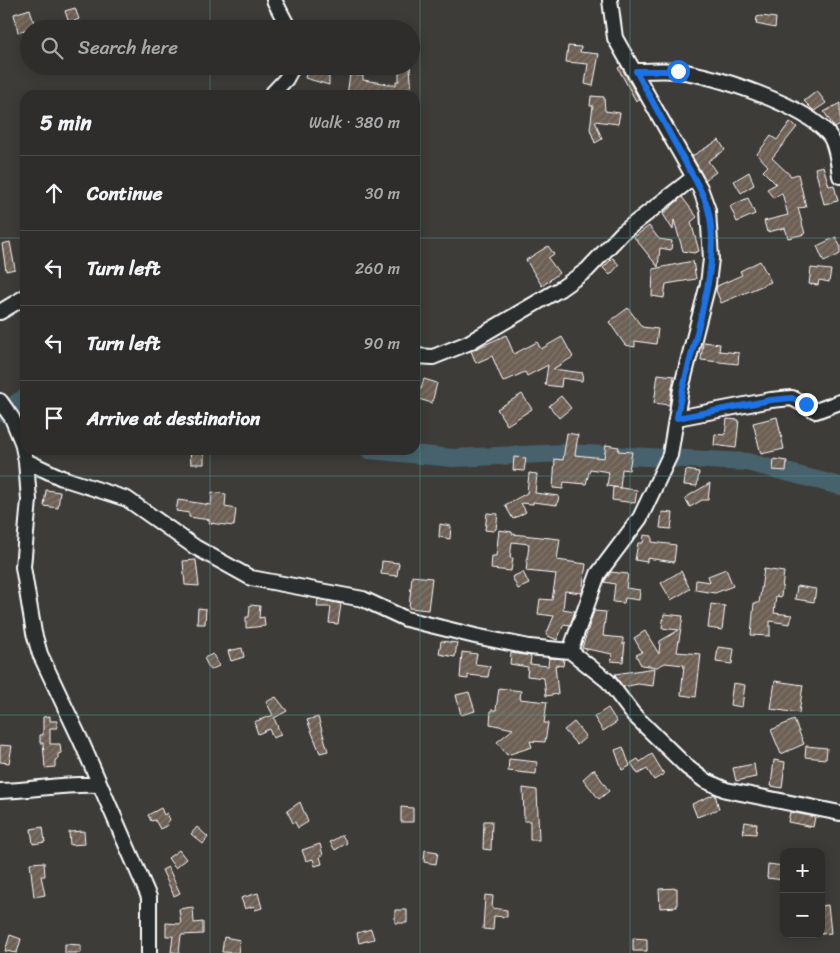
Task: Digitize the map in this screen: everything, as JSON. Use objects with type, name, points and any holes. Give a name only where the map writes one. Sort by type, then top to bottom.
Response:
[{"type":"street","points":[[274,0],[284,20]]},
{"type":"street","points":[[570,651],[598,574],[640,518],[670,455],[681,389],[708,284],[710,259],[708,210],[694,177],[636,71],[615,38],[610,0]]},
{"type":"street","points":[[636,71],[688,73],[736,86],[794,109],[829,134],[834,144],[840,176]]},
{"type":"street","points":[[276,90],[288,75]]},
{"type":"street","points":[[420,356],[433,357],[468,343],[560,289],[587,270],[622,233],[694,177]]},
{"type":"street","points":[[0,312],[20,300]]},
{"type":"street","points":[[677,418],[771,400],[795,399],[816,411],[840,402]]},
{"type":"street","points":[[0,401],[12,418],[20,437]]},
{"type":"street","points":[[25,455],[29,500],[23,567],[34,633],[40,654],[149,897],[149,953]]},
{"type":"street","points":[[26,461],[62,478],[127,498],[194,547],[251,578],[363,598],[406,619],[475,636],[529,647],[570,651],[608,681],[634,714],[687,767],[704,780],[726,790],[840,813]]},
{"type":"street","points":[[0,791],[36,790],[78,784],[100,785]]},
{"type":"building","points":[[75,8],[79,19],[68,20],[65,11]]},
{"type":"building","points":[[30,9],[33,20],[20,20],[20,31],[18,32],[14,14]]},
{"type":"building","points":[[757,17],[776,18],[775,28],[756,24]]},
{"type":"building","points":[[568,46],[581,47],[580,52],[599,54],[593,86],[585,84],[588,64],[566,62]]},
{"type":"building","points":[[621,66],[639,99],[636,101],[618,68]]},
{"type":"building","points":[[306,75],[329,75],[329,85],[305,78]]},
{"type":"building","points":[[350,75],[363,76],[363,80],[396,85],[396,81],[399,81],[399,75],[411,75],[412,90],[348,90]]},
{"type":"building","points":[[817,91],[826,103],[814,111],[804,101]]},
{"type":"building","points":[[591,96],[604,97],[605,111],[620,113],[618,124],[595,121],[602,139],[595,143],[590,129],[593,106],[590,106]]},
{"type":"building","points":[[840,103],[840,125],[835,128],[824,112]]},
{"type":"building","points":[[790,122],[797,127],[772,158],[791,176],[798,174],[806,207],[798,208],[805,234],[788,238],[785,228],[767,232],[764,221],[788,215],[782,193],[773,198],[767,189],[776,184],[763,171],[768,166],[757,154],[771,136],[777,140]]},
{"type":"building","points":[[719,140],[725,150],[708,161],[716,172],[705,180],[692,156]]},
{"type":"building","points":[[823,166],[829,186],[834,185],[838,201],[824,204],[815,168]]},
{"type":"building","points":[[749,172],[754,185],[741,193],[734,181]]},
{"type":"building","points":[[682,197],[697,217],[691,222],[699,251],[694,253],[683,251],[674,220],[673,230],[663,214]]},
{"type":"building","points":[[748,198],[755,214],[737,222],[730,206]]},
{"type":"building","points":[[649,226],[659,239],[672,241],[671,250],[660,248],[658,267],[634,237]]},
{"type":"building","points":[[836,237],[840,246],[840,254],[824,262],[817,246]]},
{"type":"building","points":[[10,242],[15,269],[6,271],[2,244]]},
{"type":"building","points":[[548,246],[554,254],[548,258],[559,273],[542,286],[526,260]]},
{"type":"building","points":[[613,258],[619,265],[610,275],[603,268]]},
{"type":"building","points":[[693,261],[696,279],[666,284],[664,298],[652,296],[653,269]]},
{"type":"building","points":[[760,261],[771,282],[721,303],[716,290],[717,286],[742,275],[740,271]]},
{"type":"building","points":[[811,268],[831,270],[829,282],[819,280],[818,285],[809,284]]},
{"type":"building","points":[[628,308],[642,327],[658,329],[656,344],[635,341],[635,347],[625,345],[609,322]]},
{"type":"building","points":[[506,335],[514,354],[537,342],[541,349],[562,337],[573,357],[553,369],[583,373],[582,381],[562,378],[561,387],[545,385],[548,365],[527,376],[525,372],[503,382],[492,356],[476,363],[471,351]]},
{"type":"building","points":[[703,342],[720,344],[719,351],[739,353],[738,364],[701,360]]},
{"type":"building","points":[[658,374],[674,376],[669,405],[654,403]]},
{"type":"building","points":[[424,379],[437,383],[432,403],[420,399]]},
{"type":"building","points":[[522,394],[532,409],[507,425],[497,409]]},
{"type":"building","points":[[561,396],[571,408],[559,418],[549,406]]},
{"type":"building","points":[[777,417],[784,449],[761,454],[753,423]]},
{"type":"building","points":[[727,419],[739,420],[736,448],[714,445],[715,434],[725,435]]},
{"type":"building","points":[[567,433],[578,435],[575,455],[604,458],[606,445],[619,447],[618,451],[632,452],[629,470],[622,469],[620,488],[607,486],[609,472],[590,469],[586,484],[564,482],[563,489],[553,488],[555,459],[563,460]]},
{"type":"building","points":[[190,455],[204,455],[204,464],[191,464]]},
{"type":"building","points":[[514,457],[526,458],[524,471],[513,470]]},
{"type":"building","points":[[774,459],[787,461],[786,471],[773,470]]},
{"type":"building","points":[[686,470],[699,472],[697,486],[684,485]]},
{"type":"building","points":[[529,473],[537,474],[535,493],[559,496],[557,505],[533,502],[533,504],[521,503],[526,512],[513,519],[505,505],[527,493]]},
{"type":"building","points":[[710,483],[708,500],[702,500],[690,507],[685,498]]},
{"type":"building","points":[[613,487],[637,490],[635,503],[612,500]]},
{"type":"building","points":[[46,490],[60,492],[58,508],[44,506]]},
{"type":"building","points":[[212,492],[226,494],[225,507],[236,509],[234,526],[209,523],[210,520],[189,517],[189,513],[176,511],[178,500],[211,505]]},
{"type":"building","points":[[662,512],[673,513],[671,529],[660,528]]},
{"type":"building","points":[[487,513],[498,514],[496,529],[493,531],[485,530]]},
{"type":"building","points":[[440,524],[451,526],[450,539],[439,537]]},
{"type":"building","points":[[499,530],[512,532],[512,534],[560,539],[557,560],[586,564],[582,593],[565,591],[563,609],[575,611],[570,625],[564,624],[557,640],[546,635],[554,616],[538,614],[540,599],[552,600],[556,574],[526,571],[529,544],[512,542],[510,558],[513,558],[511,571],[491,569],[492,556],[496,556]]},
{"type":"building","points":[[644,535],[652,536],[652,542],[676,545],[674,562],[647,558],[647,562],[635,560],[638,543],[643,543]]},
{"type":"building","points":[[196,560],[199,586],[185,585],[183,561]]},
{"type":"building","points":[[382,561],[399,563],[397,576],[381,574]]},
{"type":"building","points":[[726,569],[733,586],[715,593],[695,590],[696,580],[710,582],[708,576]]},
{"type":"building","points":[[764,569],[784,572],[781,597],[776,596],[774,613],[792,615],[790,624],[770,621],[770,636],[751,635],[754,603],[759,603]]},
{"type":"building","points":[[681,571],[690,589],[671,600],[661,583]]},
{"type":"building","points":[[523,572],[529,584],[518,589],[512,577]]},
{"type":"building","points":[[611,572],[628,574],[626,588],[640,590],[639,600],[625,598],[624,603],[613,602],[615,584],[604,582]]},
{"type":"building","points":[[412,576],[432,578],[428,610],[409,608]]},
{"type":"building","points":[[797,586],[816,589],[814,602],[795,599]]},
{"type":"building","points":[[318,599],[341,604],[338,624],[329,623],[331,607],[317,607]]},
{"type":"building","points":[[711,604],[725,606],[722,630],[708,628]]},
{"type":"building","points":[[250,605],[260,606],[259,618],[264,617],[265,626],[246,628],[246,617],[249,617]]},
{"type":"building","points":[[198,608],[206,609],[205,624],[197,624]]},
{"type":"building","points":[[594,611],[606,612],[603,636],[623,638],[623,645],[625,643],[623,662],[611,661],[612,654],[582,648]]},
{"type":"building","points":[[664,614],[683,616],[677,652],[701,654],[696,697],[681,695],[684,665],[665,663],[657,667],[641,665],[636,655],[642,652],[634,638],[645,631],[659,654],[660,641],[679,630],[662,628]]},
{"type":"building","points":[[441,641],[457,643],[455,657],[439,654]]},
{"type":"building","points":[[718,647],[734,649],[732,664],[716,662]]},
{"type":"building","points":[[242,648],[244,657],[231,661],[228,651]]},
{"type":"building","points":[[462,652],[477,654],[475,664],[490,666],[488,677],[468,675],[468,679],[460,678]]},
{"type":"building","points":[[511,653],[531,656],[530,664],[548,666],[549,658],[564,659],[563,666],[555,665],[558,694],[546,696],[544,678],[527,676],[528,667],[510,664]]},
{"type":"building","points":[[213,654],[219,666],[210,670],[204,658]]},
{"type":"building","points":[[655,668],[653,686],[638,684],[623,687],[615,674]]},
{"type":"building","points":[[775,681],[803,685],[799,713],[771,709]]},
{"type":"building","points":[[733,683],[745,685],[742,707],[730,705]]},
{"type":"building","points":[[499,688],[521,691],[520,699],[547,702],[544,723],[548,723],[545,742],[530,741],[532,747],[507,755],[497,742],[513,729],[490,724],[491,710],[496,710]]},
{"type":"building","points":[[469,692],[475,711],[461,715],[456,695]]},
{"type":"building","points":[[276,697],[287,711],[274,718],[281,735],[273,738],[269,729],[258,734],[254,722],[273,715],[266,702]]},
{"type":"building","points":[[608,708],[617,722],[603,731],[594,717]]},
{"type":"building","points":[[50,716],[50,721],[57,721],[57,728],[50,728],[50,744],[60,744],[61,753],[58,754],[58,759],[55,760],[55,767],[45,768],[43,743],[40,743],[40,735],[43,735],[43,717]]},
{"type":"building","points":[[318,717],[328,751],[320,753],[307,720]]},
{"type":"building","points":[[794,720],[804,744],[781,754],[771,730]]},
{"type":"building","points":[[574,722],[586,737],[577,745],[564,730]]},
{"type":"building","points":[[0,745],[12,746],[9,763],[0,762]]},
{"type":"building","points":[[806,746],[827,748],[826,759],[805,757]]},
{"type":"building","points":[[623,747],[630,766],[622,770],[615,750]]},
{"type":"building","points":[[652,754],[664,774],[654,780],[647,769],[638,774],[631,763],[638,759],[640,762]]},
{"type":"building","points":[[509,759],[537,762],[536,774],[508,771]]},
{"type":"building","points":[[774,760],[785,762],[782,788],[771,786]]},
{"type":"building","points":[[754,764],[756,777],[736,781],[733,768]]},
{"type":"building","points":[[594,769],[609,791],[599,799],[583,779]]},
{"type":"building","points":[[523,788],[537,790],[539,840],[530,840],[530,821],[524,821]]},
{"type":"building","points":[[715,794],[719,809],[697,817],[692,804]]},
{"type":"building","points":[[300,802],[308,822],[298,828],[287,811]]},
{"type":"building","points":[[401,807],[413,808],[413,822],[401,822]]},
{"type":"building","points":[[161,808],[164,815],[167,813],[170,820],[167,822],[168,825],[160,829],[155,820],[151,821],[148,815]]},
{"type":"building","points":[[790,812],[815,817],[813,827],[788,822]]},
{"type":"building","points":[[484,821],[492,821],[491,850],[483,849]]},
{"type":"building","points":[[745,822],[757,824],[756,834],[743,833]]},
{"type":"building","points":[[43,827],[45,842],[33,844],[31,829]]},
{"type":"building","points":[[197,827],[208,837],[203,844],[191,834]]},
{"type":"building","points":[[84,831],[85,844],[70,845],[69,832]]},
{"type":"building","points":[[342,835],[347,843],[335,850],[330,842]]},
{"type":"building","points":[[320,844],[323,855],[320,856],[322,864],[315,866],[313,859],[306,861],[302,850]]},
{"type":"building","points":[[179,850],[186,859],[175,868],[168,858]]},
{"type":"building","points":[[425,850],[438,852],[436,864],[424,862]]},
{"type":"building","points":[[44,862],[45,876],[41,876],[45,895],[34,897],[30,863]]},
{"type":"building","points":[[768,864],[780,866],[780,880],[767,878]]},
{"type":"building","points":[[168,867],[180,893],[174,896],[162,870]]},
{"type":"building","points":[[677,888],[677,907],[660,908],[659,889]]},
{"type":"building","points":[[258,893],[262,908],[255,910],[254,906],[245,909],[241,898]]},
{"type":"building","points":[[485,895],[493,896],[492,908],[507,910],[507,917],[494,916],[493,930],[483,929]]},
{"type":"building","points":[[825,905],[828,905],[831,933],[825,934]]},
{"type":"building","points":[[193,907],[194,923],[203,922],[203,934],[181,935],[179,953],[171,952],[173,936],[166,936],[166,923],[181,924],[179,909]]},
{"type":"building","points":[[395,910],[407,910],[407,923],[395,923]]},
{"type":"building","points":[[371,929],[374,939],[359,943],[357,933]]},
{"type":"building","points":[[10,935],[21,939],[17,953],[5,951]]},
{"type":"building","points":[[224,937],[240,940],[238,953],[222,952]]},
{"type":"building","points":[[633,938],[647,939],[647,951],[633,951]]},
{"type":"building","points":[[65,944],[81,945],[81,953],[65,953]]},
{"type":"waterway","points":[[0,413],[20,401]]},
{"type":"waterway","points":[[420,455],[453,458],[567,453],[747,462],[840,486]]},
{"type":"route","points":[[678,71],[636,71],[700,188],[708,210],[710,229],[708,284],[681,389],[677,418],[771,400],[792,398],[806,404]]}]
